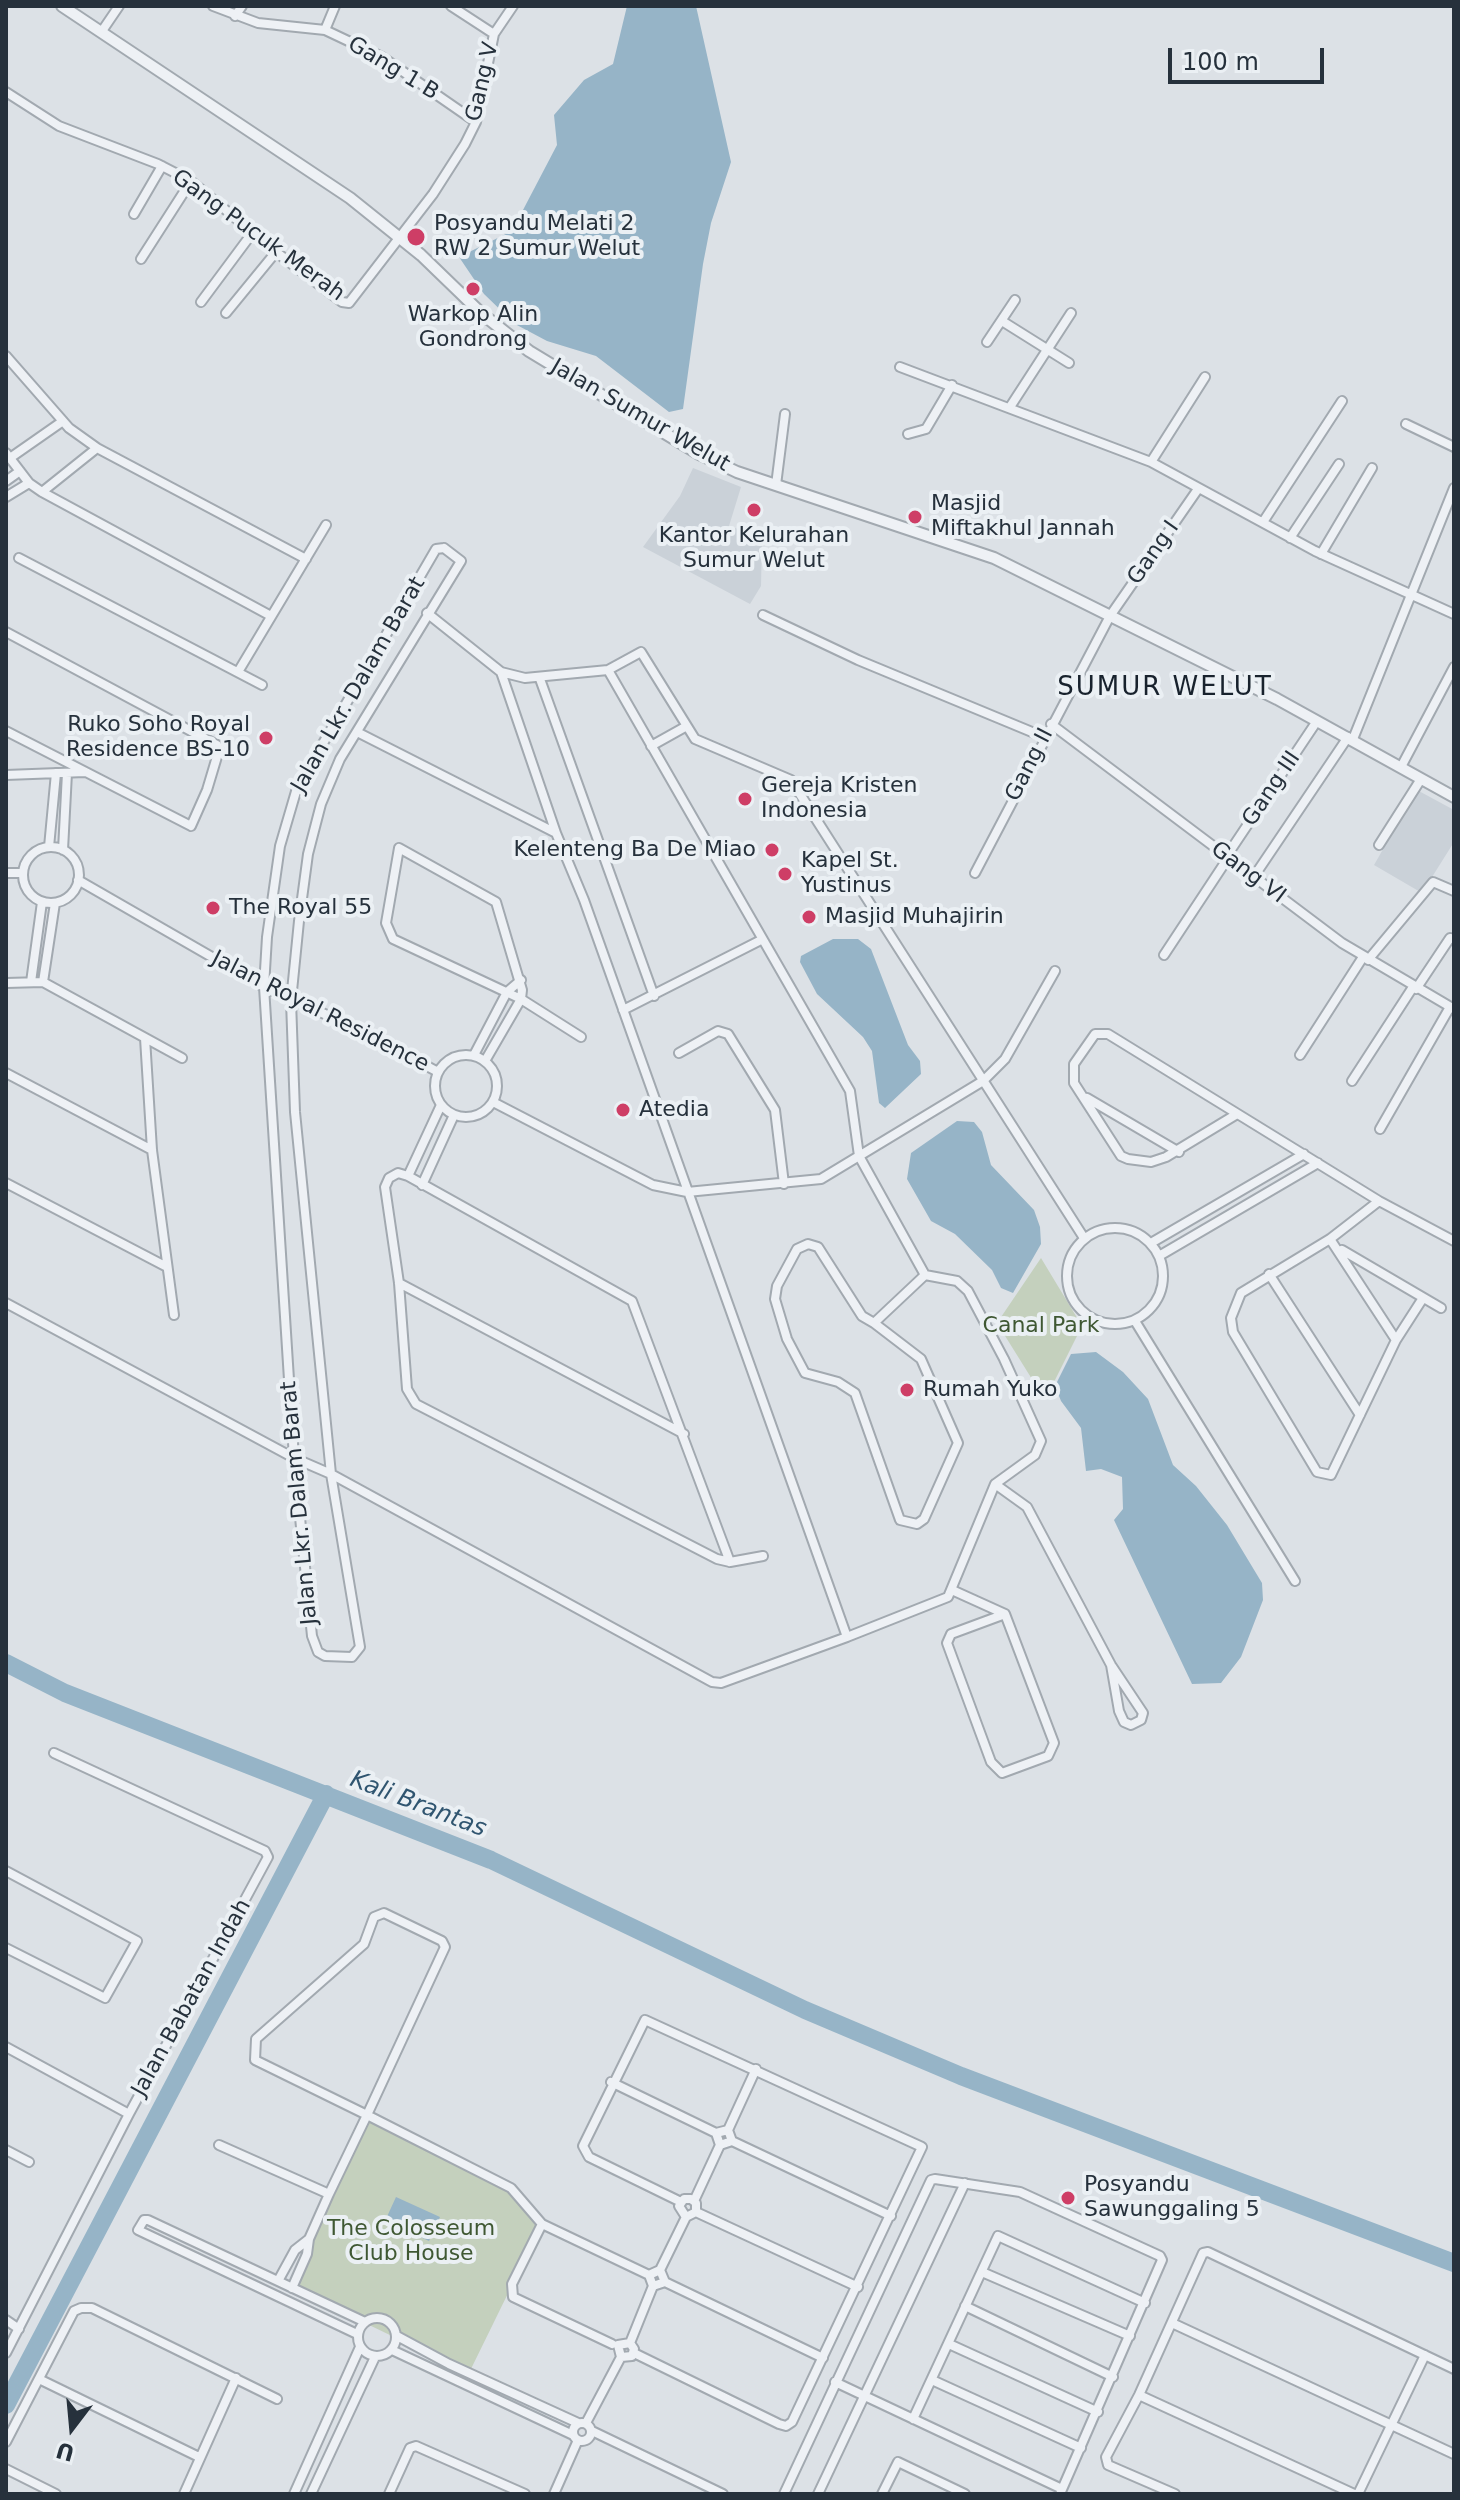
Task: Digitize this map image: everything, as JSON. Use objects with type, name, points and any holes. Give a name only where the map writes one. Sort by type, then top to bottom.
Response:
[{"type":"street","name":"Jalan Sumur Welut","points":[[62,6],[302,164],[399,237],[481,313],[529,351],[699,454],[776,485],[994,558],[1351,738],[1454,797]]},
{"type":"street","points":[[102,31],[119,6]]},
{"type":"street","name":"Gang 1 B","points":[[213,6],[258,23],[325,30],[382,57],[476,122]]},
{"type":"street","points":[[235,16],[242,6]]},
{"type":"street","points":[[325,30],[335,6]]},
{"type":"street","points":[[451,6],[494,34]]},
{"type":"street","name":"Gang V","points":[[399,237],[433,194],[476,122],[494,34],[513,6]]},
{"type":"street","name":"Gang Pucuk Merah","points":[[6,92],[59,126],[162,166],[191,181],[276,252],[349,303],[354,301],[399,237]]},
{"type":"street","points":[[134,214],[162,166]]},
{"type":"street","points":[[141,259],[191,181]]},
{"type":"street","points":[[201,302],[253,232]]},
{"type":"street","points":[[226,313],[276,252]]},
{"type":"street","points":[[987,342],[1015,300]]},
{"type":"street","points":[[1010,407],[1071,313]]},
{"type":"street","points":[[1002,321],[1069,363]]},
{"type":"street","points":[[6,356],[63,421],[97,448],[306,559]]},
{"type":"street","points":[[900,367],[1151,462],[1321,554],[1454,614]]},
{"type":"street","points":[[1151,462],[1205,377]]},
{"type":"street","points":[[908,434],[926,429],[952,385]]},
{"type":"street","points":[[1263,522],[1342,401]]},
{"type":"street","points":[[776,485],[785,414]]},
{"type":"street","points":[[63,421],[8,455],[29,483],[271,616]]},
{"type":"street","points":[[1406,424],[1454,447]]},
{"type":"street","points":[[42,492],[97,448]]},
{"type":"street","points":[[1290,538],[1339,464]]},
{"type":"street","points":[[1321,554],[1372,468]]},
{"type":"street","points":[[6,481],[20,471]]},
{"type":"street","points":[[6,497],[29,483]]},
{"type":"street","name":"Gang I","points":[[1110,616],[1198,489]]},
{"type":"street","points":[[1255,875],[1351,738],[1454,490]]},
{"type":"street","points":[[238,672],[326,525]]},
{"type":"street","name":"Jalan Lkr. Dalam Barat","points":[[444,548],[461,560],[340,759],[321,804],[308,854],[291,1001],[295,1112],[331,1474],[359,1636],[357,1655],[352,1657],[325,1656],[314,1643],[294,1458],[264,987],[280,846],[297,788],[436,549],[444,548]]},
{"type":"street","points":[[19,558],[262,685]]},
{"type":"street","points":[[427,613],[501,672],[540,679],[608,670],[641,652],[685,727],[699,742],[791,780],[1084,1238]]},
{"type":"street","points":[[763,615],[858,660],[1044,737]]},
{"type":"street","name":"Gang II","points":[[975,873],[1110,616]]},
{"type":"street","points":[[6,731],[191,826],[207,790],[219,747],[7,637]]},
{"type":"street","points":[[1401,767],[1454,667]]},
{"type":"street","points":[[608,670],[850,1091],[859,1156],[925,1275]]},
{"type":"street","points":[[501,672],[556,833],[623,1010],[847,1637]]},
{"type":"street","points":[[540,679],[654,996]]},
{"type":"street","name":"Gang III","points":[[1164,955],[1317,721]]},
{"type":"street","name":"Gang VI","points":[[1051,724],[1366,959],[1452,1008]]},
{"type":"street","points":[[651,746],[685,727]]},
{"type":"street","points":[[357,732],[556,833]]},
{"type":"street","points":[[6,775],[85,772]]},
{"type":"street","points":[[49,847],[56,773]]},
{"type":"street","points":[[63,850],[67,773]]},
{"type":"street","points":[[1379,845],[1421,779]]},
{"type":"street","points":[[49,847],[63,850],[78,868],[78,880],[66,899],[55,903],[42,902],[27,890],[22,873],[31,855],[49,847]]},
{"type":"street","points":[[485,1061],[521,999],[521,980],[492,898],[399,848],[386,923],[393,939],[521,999],[581,1037]]},
{"type":"street","points":[[6,873],[22,873]]},
{"type":"street","name":"Jalan Royal Residence","points":[[78,880],[264,987],[356,1028],[438,1072]]},
{"type":"street","points":[[1300,1055],[1366,959],[1433,882],[1454,891]]},
{"type":"street","points":[[31,982],[42,902]]},
{"type":"street","points":[[43,982],[55,903]]},
{"type":"street","points":[[1352,1081],[1450,938],[1454,939]]},
{"type":"street","points":[[623,1010],[761,940]]},
{"type":"street","points":[[493,1102],[653,1185],[687,1192],[821,1179],[983,1081],[1005,1059],[1055,971]]},
{"type":"street","points":[[474,1055],[507,992],[521,980]]},
{"type":"street","points":[[6,983],[43,982],[182,1058]]},
{"type":"street","points":[[1380,1129],[1452,1008]]},
{"type":"street","points":[[679,1053],[718,1031],[728,1034],[775,1110],[784,1184]]},
{"type":"street","points":[[1237,1114],[1179,1152],[1151,1162],[1121,1156],[1071,1075],[1088,1041],[1101,1033],[1237,1114],[1304,1154],[1379,1201],[1454,1241]]},
{"type":"street","points":[[145,1038],[152,1150],[165,1266],[174,1315]]},
{"type":"street","points":[[460,1055],[474,1055],[485,1061],[497,1080],[493,1102],[476,1116],[454,1115],[441,1105],[435,1095],[438,1072],[447,1061],[460,1055]]},
{"type":"street","points":[[6,1073],[152,1150]]},
{"type":"street","points":[[1083,1095],[1179,1152]]},
{"type":"street","points":[[408,1176],[441,1105]]},
{"type":"street","points":[[422,1185],[454,1115]]},
{"type":"street","points":[[1151,1243],[1304,1154]]},
{"type":"street","points":[[1159,1256],[1318,1163]]},
{"type":"street","points":[[730,1562],[632,1301],[408,1176],[398,1173],[389,1178],[385,1187],[399,1283],[407,1389],[416,1404],[730,1562],[763,1556]]},
{"type":"street","points":[[6,1183],[165,1266]]},
{"type":"street","points":[[1379,1201],[1330,1239],[1241,1293],[1231,1318],[1233,1332],[1317,1472],[1331,1475],[1396,1340],[1423,1298]]},
{"type":"street","points":[[1118,1227],[1136,1232],[1151,1243],[1159,1256],[1163,1270],[1157,1300],[1135,1321],[1118,1325],[1100,1322],[1085,1314],[1073,1301],[1067,1285],[1066,1267],[1073,1251],[1084,1238],[1100,1230],[1118,1227]]},
{"type":"street","points":[[1330,1239],[1339,1248],[1396,1340]]},
{"type":"street","points":[[808,1244],[818,1247],[862,1316],[874,1323],[919,1357],[958,1443],[924,1519],[917,1524],[900,1520],[855,1393],[838,1382],[805,1373],[787,1339],[775,1299],[777,1286],[797,1249],[808,1244]]},
{"type":"street","points":[[1339,1248],[1441,1308]]},
{"type":"street","points":[[1269,1274],[1360,1415]]},
{"type":"street","points":[[874,1323],[925,1275]]},
{"type":"street","points":[[6,1303],[294,1458],[331,1474],[716,1683],[940,1603],[952,1590],[995,1484],[1035,1455],[1041,1441],[968,1291],[957,1281],[925,1275]]},
{"type":"street","points":[[399,1283],[684,1434]]},
{"type":"street","points":[[1135,1321],[1295,1581]]},
{"type":"street","points":[[995,1484],[1027,1507],[1111,1665],[1143,1713],[1141,1720],[1131,1725],[1124,1722],[1119,1711],[1111,1665]]},
{"type":"street","points":[[952,1590],[1005,1614],[1054,1743],[1048,1756],[1002,1773],[991,1762],[947,1643],[951,1634],[1005,1614]]},
{"type":"street","name":"Jalan Babatan Indah","points":[[6,2353],[129,2114],[268,1857],[265,1851],[54,1753]]},
{"type":"street","points":[[6,1871],[137,1940],[105,1998],[6,1948]]},
{"type":"street","points":[[292,2288],[329,2194],[367,2115],[445,1947],[442,1941],[384,1913],[374,1917],[364,1944],[256,2039],[253,2051],[255,2060],[367,2115],[511,2188],[542,2224],[649,2275],[653,2286],[630,2343],[634,2353],[786,2426],[792,2422],[922,2153],[919,2143],[645,2020],[611,2082],[583,2146],[584,2152],[681,2202]]},
{"type":"street","points":[[6,2047],[129,2114]]},
{"type":"street","points":[[732,2141],[728,2130],[756,2069]]},
{"type":"street","points":[[611,2082],[716,2133],[728,2130]]},
{"type":"street","points":[[696,2212],[694,2201],[720,2145],[716,2133]]},
{"type":"street","points":[[720,2145],[732,2141],[891,2216]]},
{"type":"street","points":[[219,2145],[329,2194]]},
{"type":"street","points":[[6,2150],[29,2162]]},
{"type":"street","points":[[784,2494],[835,2382],[931,2180],[1020,2192],[1160,2256],[1162,2263],[1061,2491],[835,2382]]},
{"type":"street","points":[[818,2494],[965,2183]]},
{"type":"street","points":[[686,2217],[679,2211],[681,2202],[687,2198],[694,2201]]},
{"type":"street","points":[[696,2212],[858,2287]]},
{"type":"street","points":[[649,2275],[660,2270],[686,2217],[696,2212]]},
{"type":"street","points":[[357,2334],[138,2230],[144,2220],[148,2220],[365,2322],[381,2318],[389,2322],[397,2336],[449,2364],[585,2425],[723,2494]]},
{"type":"street","points":[[542,2224],[512,2284],[513,2297],[612,2344]]},
{"type":"street","points":[[913,2419],[1001,2236],[1145,2303]]},
{"type":"street","points":[[278,2281],[295,2250],[309,2239]]},
{"type":"street","points":[[1175,2494],[1106,2461],[1172,2323],[1198,2257],[1208,2252],[1454,2369]]},
{"type":"street","points":[[244,2282],[251,2269]]},
{"type":"street","points":[[660,2270],[665,2282],[823,2358]]},
{"type":"street","points":[[982,2272],[1130,2336]]},
{"type":"street","points":[[653,2286],[665,2282]]},
{"type":"street","points":[[315,2316],[321,2303]]},
{"type":"street","points":[[965,2306],[1113,2377]]},
{"type":"street","points":[[6,2442],[41,2380],[74,2311],[92,2308],[277,2399]]},
{"type":"street","points":[[6,2320],[19,2329]]},
{"type":"street","points":[[294,2494],[360,2347],[357,2334],[365,2322]]},
{"type":"street","points":[[1172,2323],[1454,2454]]},
{"type":"street","points":[[311,2494],[375,2357],[392,2350],[397,2336]]},
{"type":"street","points":[[554,2494],[576,2438],[621,2357],[618,2345],[630,2343]]},
{"type":"street","points":[[949,2344],[1098,2412]]},
{"type":"street","points":[[360,2347],[375,2357]]},
{"type":"street","points":[[392,2350],[576,2438],[588,2439],[585,2425]]},
{"type":"street","points":[[621,2357],[629,2358],[634,2353]]},
{"type":"street","points":[[1139,2395],[1356,2494],[1393,2427],[1425,2355]]},
{"type":"street","points":[[443,2376],[449,2364]]},
{"type":"street","points":[[184,2494],[236,2378]]},
{"type":"street","points":[[41,2380],[199,2457]]},
{"type":"street","points":[[932,2380],[1081,2448]]},
{"type":"street","points":[[504,2403],[509,2391]]},
{"type":"street","points":[[389,2494],[410,2448],[416,2446],[525,2494]]},
{"type":"street","points":[[882,2494],[898,2462],[965,2494]]},
{"type":"street","points":[[6,2469],[56,2494]]},
{"type":"shaded area","points":[[693,468],[741,487],[729,526],[762,537],[761,586],[750,604],[643,547],[680,496]]},
{"type":"shaded area","points":[[1417,790],[1454,810],[1454,842],[1422,893],[1374,865]]},
{"type":"green space","name":"Canal Park","points":[[1041,1258],[1082,1326],[1045,1400],[997,1323]]},
{"type":"green space","name":"The Colosseum Club House","points":[[367,2115],[511,2188],[542,2224],[469,2373],[292,2288]]},
{"type":"water","points":[[627,6],[696,6],[731,162],[711,223],[703,264],[683,409],[669,412],[596,356],[547,341],[515,324],[484,294],[459,257],[512,231],[557,145],[554,115],[584,80],[613,64]]},
{"type":"water","points":[[833,939],[858,939],[871,949],[908,1045],[920,1061],[921,1074],[885,1108],[879,1103],[872,1051],[863,1037],[817,994],[800,962],[801,956]]},
{"type":"water","points":[[957,1121],[974,1122],[982,1132],[991,1165],[1034,1210],[1040,1227],[1041,1244],[1013,1293],[1001,1288],[992,1270],[955,1234],[931,1221],[907,1179],[911,1153]]},
{"type":"water","points":[[1096,1352],[1123,1372],[1148,1399],[1173,1465],[1196,1486],[1227,1525],[1262,1583],[1263,1600],[1241,1657],[1221,1683],[1192,1684],[1114,1520],[1123,1509],[1122,1477],[1101,1469],[1086,1471],[1081,1428],[1061,1401],[1055,1386],[1071,1354]]},
{"type":"water","points":[[396,2197],[440,2217],[429,2241],[385,2221]]},
{"type":"waterway","name":"Kali Brantas","points":[[6,1663],[65,1693],[491,1860],[805,2010],[961,2076],[1454,2263]]},
{"type":"waterway","points":[[6,2405],[326,1794]]},
{"type":"place","name":"Posyandu Melati 2 RW 2 Sumur Welut","points":[[416,237]]},
{"type":"place","name":"Warkop Alin Gondrong","points":[[473,289]]},
{"type":"place","name":"Kantor Kelurahan Sumur Welut","points":[[754,510]]},
{"type":"place","name":"Masjid Miftakhul Jannah","points":[[915,517]]},
{"type":"place","name":"Ruko Soho Royal Residence BS-10","points":[[266,738]]},
{"type":"place","name":"Gereja Kristen Indonesia","points":[[745,799]]},
{"type":"place","name":"Kelenteng Ba De Miao","points":[[772,850]]},
{"type":"place","name":"Kapel St. Yustinus","points":[[785,874]]},
{"type":"place","name":"The Royal 55","points":[[213,908]]},
{"type":"place","name":"Masjid Muhajirin","points":[[809,917]]},
{"type":"place","name":"Atedia","points":[[623,1110]]},
{"type":"place","name":"Rumah Yuko","points":[[907,1390]]},
{"type":"place","name":"Posyandu Sawunggaling 5","points":[[1068,2198]]},
{"type":"district","name":"SUMUR WELUT","points":[[1165,688]]}]
